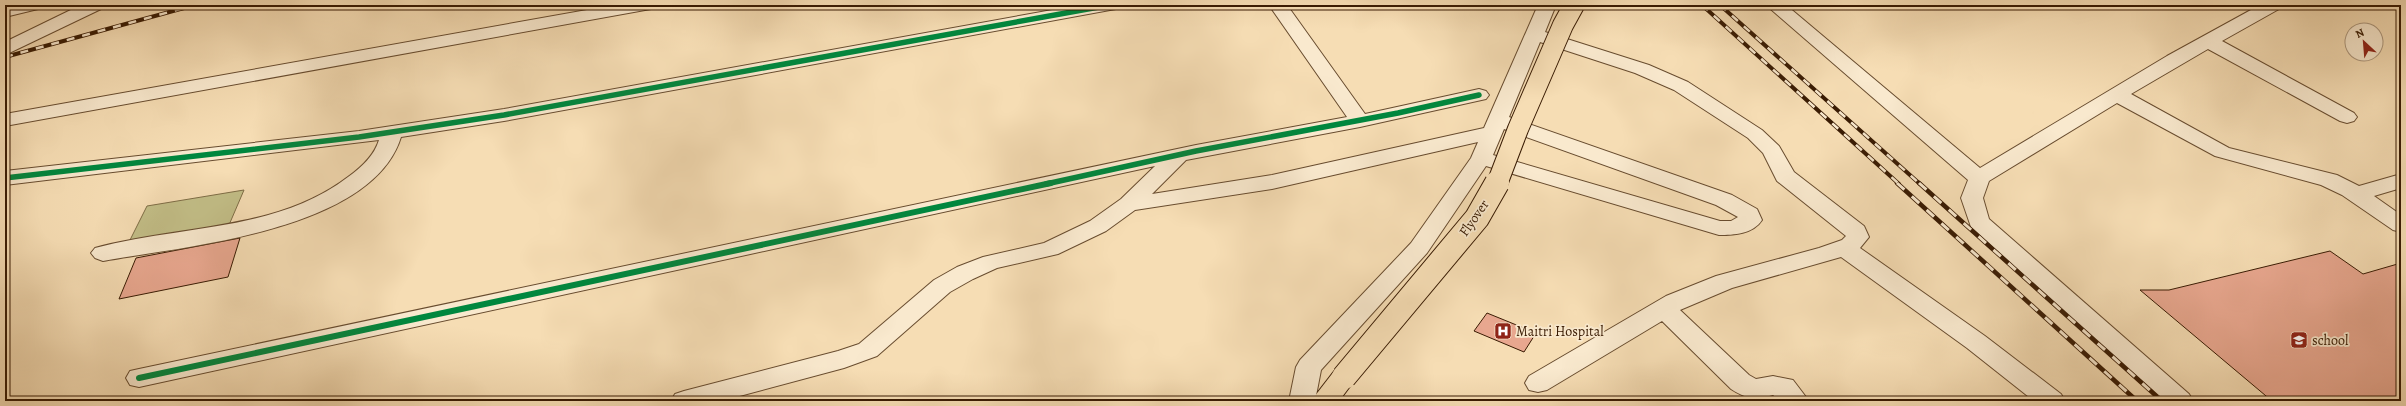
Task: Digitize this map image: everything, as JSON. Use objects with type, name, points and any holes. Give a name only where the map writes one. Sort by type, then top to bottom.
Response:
[{"type":"highway","name":"Flyover","points":[[1324,401],[1477,218],[1499,180],[1554,46],[1574,5]]},
{"type":"street","points":[[5,12],[32,5]]},
{"type":"street","points":[[5,50],[95,5]]},
{"type":"street","points":[[5,120],[645,5]]},
{"type":"street","points":[[5,178],[392,132],[504,115],[1110,5]]},
{"type":"street","points":[[1278,5],[1360,121]]},
{"type":"street","points":[[1302,401],[1309,367],[1419,248],[1481,158],[1547,5]]},
{"type":"street","points":[[1774,5],[1979,178]]},
{"type":"street","points":[[2180,401],[1979,222],[1972,198],[1979,178],[2208,41],[2273,5]]},
{"type":"street","points":[[1534,34],[1671,80],[1755,134],[1772,150],[1785,176],[1856,231],[1858,237],[1856,242],[1844,248],[1808,260],[1724,282],[1675,302],[1538,383]]},
{"type":"street","points":[[2208,41],[2264,70],[2303,94],[2347,117]]},
{"type":"street","points":[[139,378],[874,222],[1179,155],[1420,110],[1479,94]]},
{"type":"street","points":[[2118,95],[2222,152],[2329,180],[2356,194],[2401,225]]},
{"type":"street","points":[[1128,204],[1272,182],[1398,155],[1495,126],[1724,200],[1744,211],[1751,220],[1734,228],[1719,228],[1481,158]]},
{"type":"street","points":[[103,253],[272,223],[303,212],[330,200],[355,182],[383,156],[392,132]]},
{"type":"street","points":[[684,401],[844,359],[868,350],[942,286],[965,273],[991,262],[1050,249],[1074,239],[1098,226],[1128,204],[1179,155]]},
{"type":"street","points":[[2356,194],[2401,181]]},
{"type":"street","points":[[1844,248],[1976,342],[2052,401]]},
{"type":"street","points":[[1664,309],[1740,382],[1751,389],[1760,389],[1773,385],[1784,387],[1796,401]]},
{"type":"shaded area","points":[[244,190],[229,225],[129,242],[147,206]]},
{"type":"building","points":[[240,238],[228,277],[119,299],[136,258]]},
{"type":"building","points":[[2330,251],[2363,274],[2401,263],[2401,401],[2272,401],[2140,290],[2169,290]]},
{"type":"building","points":[[1487,313],[1536,333],[1524,352],[1474,331]]},
{"type":"railway","points":[[5,57],[195,5]]},
{"type":"railway","points":[[1702,5],[1899,184]]},
{"type":"railway","points":[[1720,5],[1920,184]]},
{"type":"railway","points":[[1897,183],[2137,401]]},
{"type":"railway","points":[[1919,183],[2162,401]]},
{"type":"cycle path","points":[[5,178],[359,137],[504,115],[1110,5]]},
{"type":"cycle path","points":[[139,378],[774,243],[1196,151],[1439,105],[1479,95]]},
{"type":"place","name":"Maitri Hospital","points":[[1503,331]]},
{"type":"place","name":"school","points":[[2299,340]]}]
